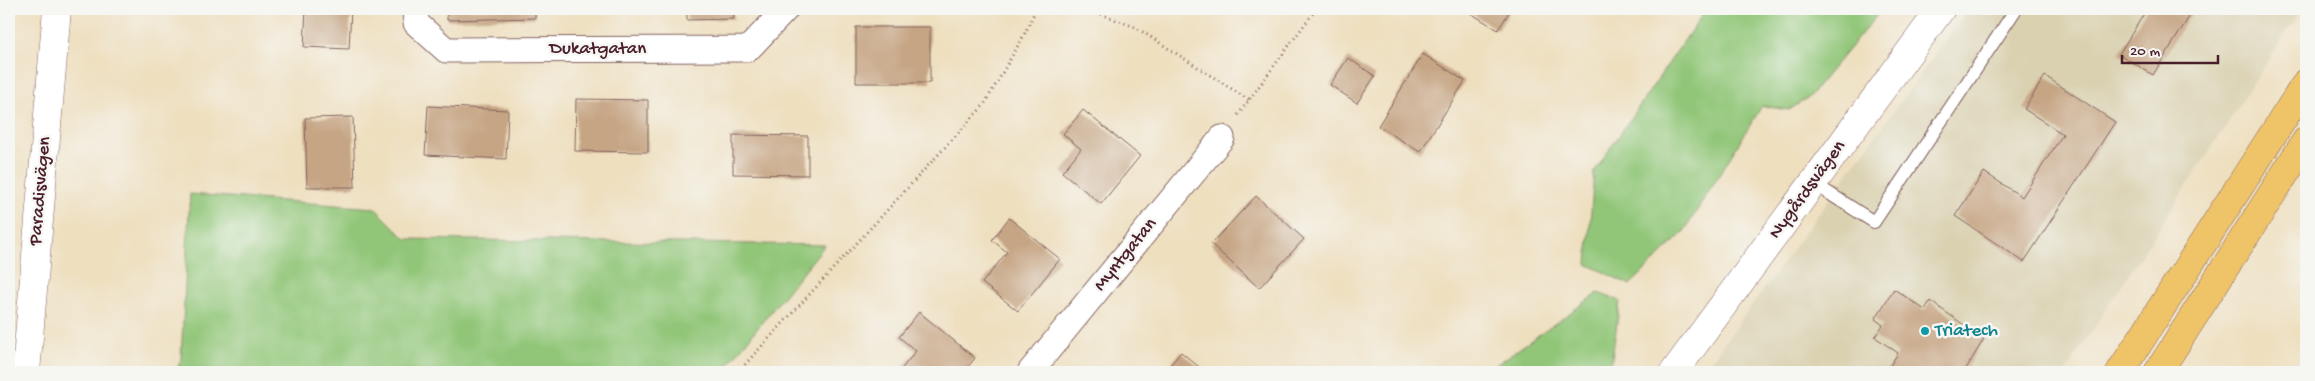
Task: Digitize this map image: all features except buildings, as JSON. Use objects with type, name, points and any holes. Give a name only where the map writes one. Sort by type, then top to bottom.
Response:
[{"type":"highway","points":[[2120,372],[2306,82]]},
{"type":"highway","points":[[2158,372],[2306,141]]},
{"type":"street","name":"Paradisvägen","points":[[26,372],[57,9]]},
{"type":"street","name":"Dukatgatan","points":[[415,9],[416,23],[446,50],[748,49],[786,9]]},
{"type":"street","name":"Nygårdsvägen","points":[[1674,372],[1941,9]]},
{"type":"street","name":"Myntgatan","points":[[1030,372],[1222,138]]},
{"type":"lane","points":[[1813,183],[1874,222],[2016,9]]},
{"type":"path","points":[[738,372],[984,105],[1024,35],[1036,9]]},
{"type":"path","points":[[1087,9],[1135,27],[1249,100]]},
{"type":"path","points":[[1222,138],[1316,9]]},
{"type":"shaded area","points":[[1968,9],[2302,9],[2065,372],[1703,372]]},
{"type":"green space","points":[[1706,9],[1882,9],[1808,98],[1789,110],[1762,106],[1683,233],[1630,285],[1587,264],[1594,172]]},
{"type":"green space","points":[[190,194],[375,208],[406,239],[825,245],[722,372],[176,372],[181,359]]},
{"type":"green space","points":[[1598,293],[1620,301],[1610,372],[1486,372]]},
{"type":"place","name":"Triatech","points":[[1925,331]]}]
